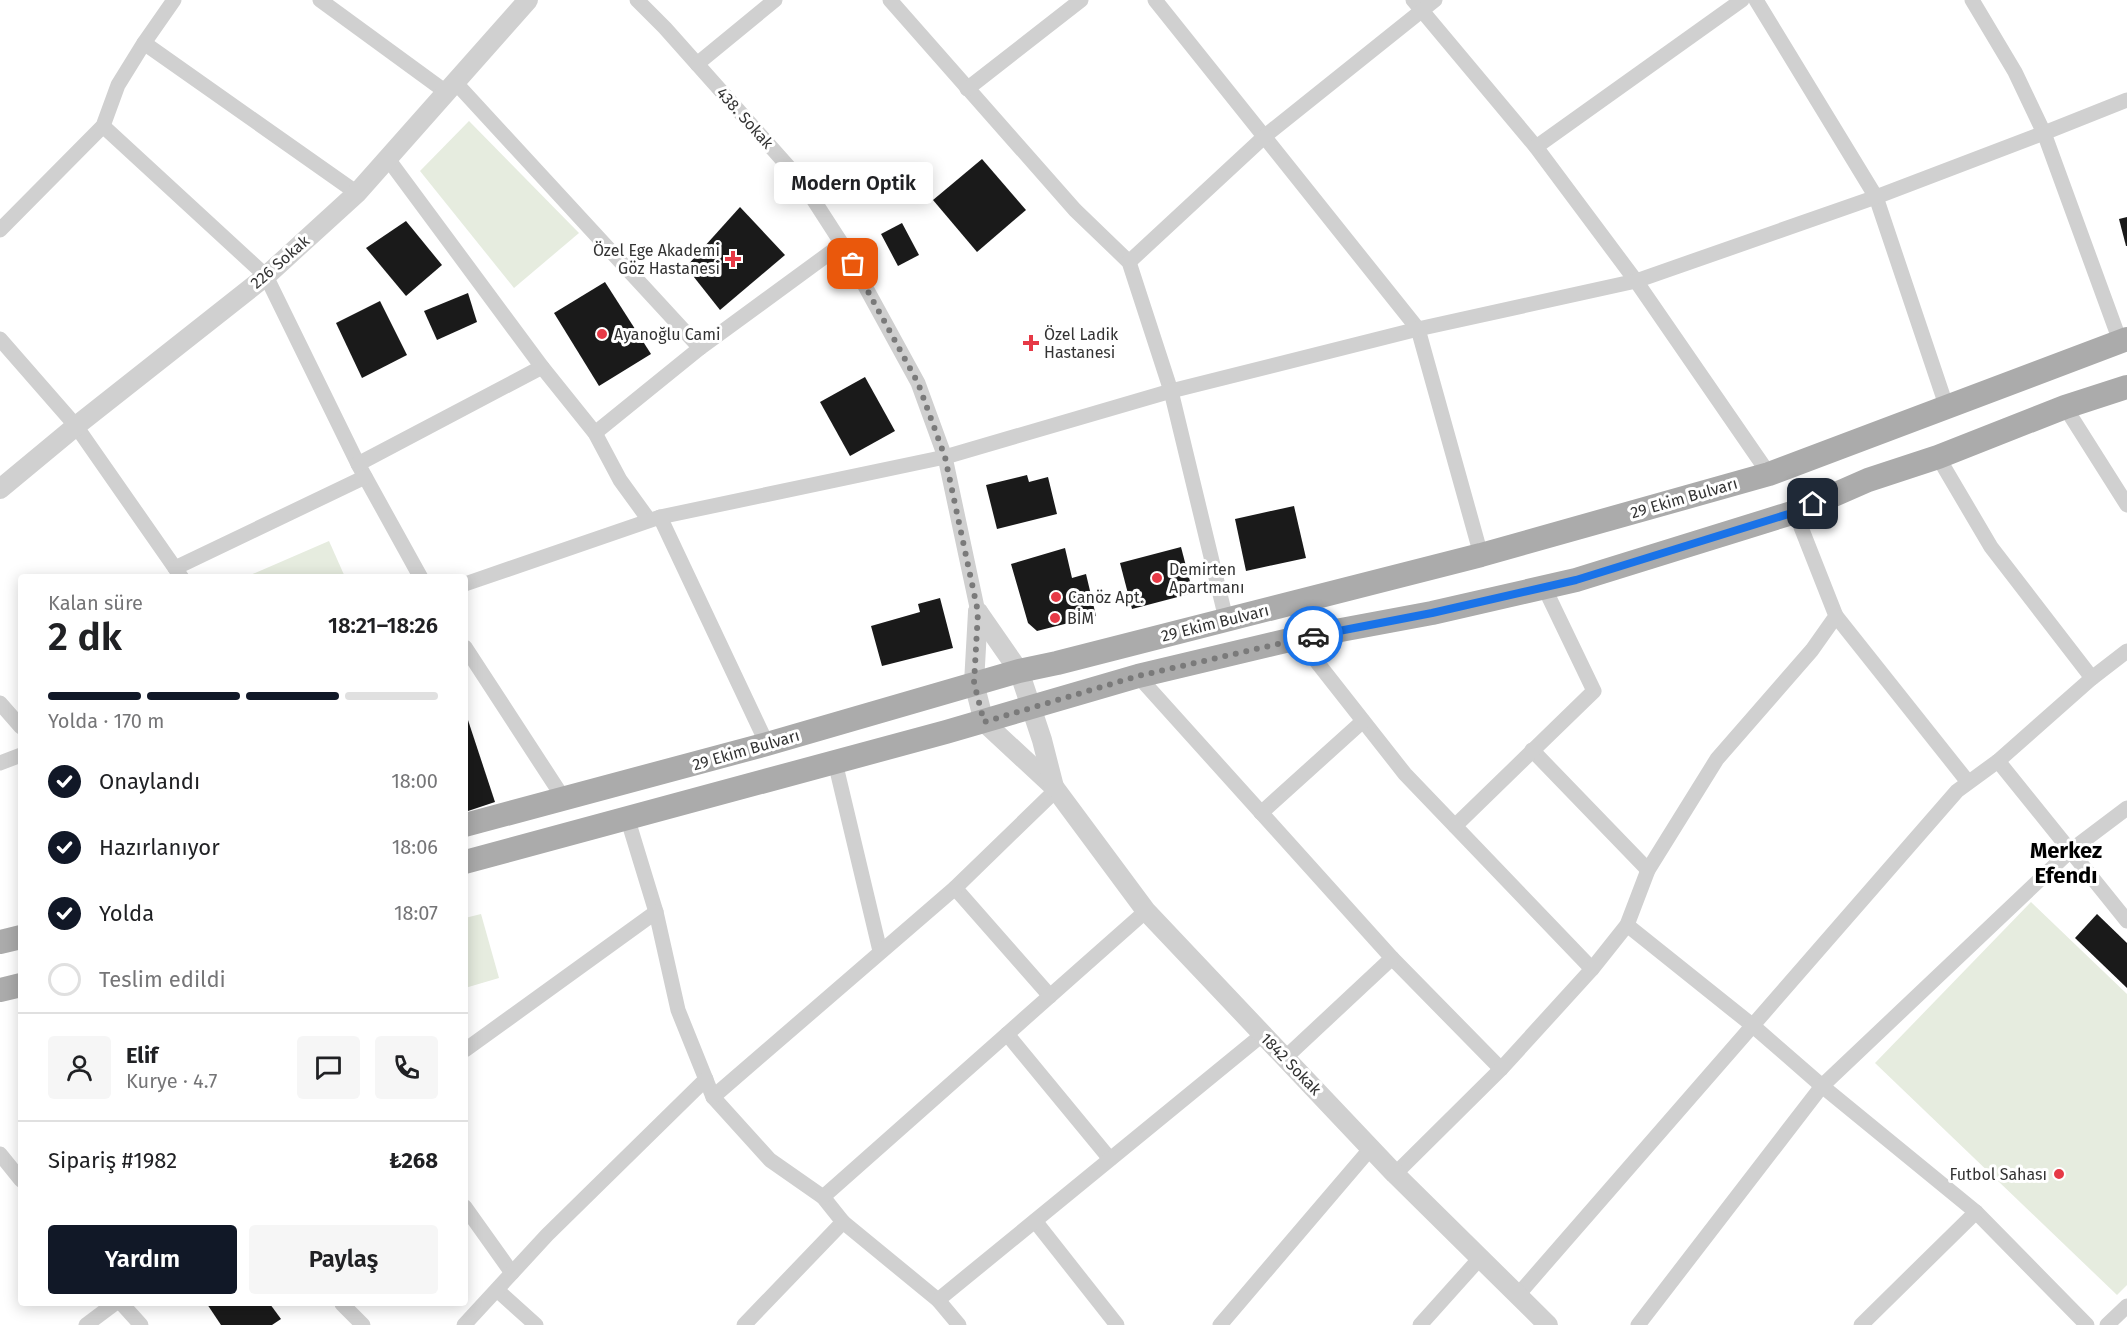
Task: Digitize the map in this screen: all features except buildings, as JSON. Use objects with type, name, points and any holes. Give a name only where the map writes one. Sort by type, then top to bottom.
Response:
[{"type":"main road","name":"29 Ekim Bulvarı","points":[[468,824],[767,744],[974,683],[1481,555],[1769,474],[2123,340]]},
{"type":"main road","name":"29 Ekim Bulvarı","points":[[468,861],[984,722],[1138,676],[1298,638],[1432,613],[1576,580],[1795,512],[1868,480],[1938,457],[2065,406],[2127,387]]},
{"type":"main road","points":[[0,942],[18,938]]},
{"type":"main road","points":[[0,990],[18,986]]},
{"type":"street","points":[[0,230],[104,126],[118,86],[174,0]]},
{"type":"street","points":[[320,0],[450,87],[700,348]]},
{"type":"street","name":"226 Sokak","points":[[0,489],[266,276],[357,193],[528,0]]},
{"type":"street","name":"438. Sokak","points":[[638,0],[802,182],[842,244],[918,383],[945,457],[978,612]]},
{"type":"street","points":[[697,64],[775,0]]},
{"type":"street","points":[[890,0],[1075,210],[1129,262],[1171,391],[1226,619]]},
{"type":"street","points":[[967,89],[1081,0]]},
{"type":"street","points":[[1155,0],[1418,329],[1481,555]]},
{"type":"street","points":[[1129,262],[1265,136],[1417,5],[1435,0]]},
{"type":"street","points":[[1536,147],[1742,0]]},
{"type":"street","points":[[1756,0],[1876,197],[1947,408]]},
{"type":"street","points":[[1972,0],[2015,72],[2044,133],[2123,340]]},
{"type":"street","points":[[1417,5],[1536,147],[1636,281],[1769,474]]},
{"type":"street","points":[[144,43],[357,193]]},
{"type":"street","points":[[468,583],[654,519],[945,457],[1171,391],[1418,329],[1636,281],[1876,197],[2127,100]]},
{"type":"street","points":[[104,126],[266,276],[362,470],[419,574]]},
{"type":"street","points":[[388,159],[542,367],[595,433],[620,480],[654,519],[767,744]]},
{"type":"street","points":[[595,433],[700,348],[842,244]]},
{"type":"street","points":[[0,339],[76,426],[179,573],[542,367]]},
{"type":"street","points":[[2065,406],[2127,505]]},
{"type":"street","points":[[1938,457],[1991,547],[2092,678]]},
{"type":"street","points":[[1795,512],[1836,616],[1968,782]]},
{"type":"street","points":[[1455,826],[1594,691],[1544,587]]},
{"type":"street","points":[[978,612],[1019,671],[1055,789]]},
{"type":"street","points":[[978,612],[974,683],[984,722],[1055,789]]},
{"type":"street","points":[[1395,1174],[1501,1069],[1592,969],[1627,925],[1648,870],[1717,759],[1812,650],[1836,616]]},
{"type":"street","points":[[1298,638],[1405,774],[1592,969]]},
{"type":"street","points":[[1516,1296],[1957,791],[1998,761],[2092,678],[2127,651]]},
{"type":"street","points":[[468,652],[564,799]]},
{"type":"street","points":[[1138,676],[1392,958],[1501,1069]]},
{"type":"street","points":[[0,703],[18,724]]},
{"type":"street","points":[[1261,813],[1363,721]]},
{"type":"street","points":[[1532,750],[1648,870]]},
{"type":"street","points":[[0,763],[18,756]]},
{"type":"street","points":[[1998,761],[2127,921]]},
{"type":"street","points":[[835,762],[880,951]]},
{"type":"street","points":[[713,1097],[955,888],[1055,789]]},
{"type":"street","name":"1842 Sokak","points":[[1055,789],[1146,911],[1395,1174],[1480,1257],[1516,1296],[1548,1325]]},
{"type":"street","points":[[1638,1325],[1822,1086],[2070,851],[2127,808]]},
{"type":"street","points":[[627,817],[656,912],[678,1010],[713,1097],[770,1160],[823,1197],[843,1222],[938,1300],[959,1325]]},
{"type":"street","points":[[955,888],[1050,996]]},
{"type":"street","points":[[823,1197],[1146,911]]},
{"type":"street","points":[[468,1048],[656,912]]},
{"type":"street","points":[[1627,925],[1752,1025],[1822,1086],[1976,1212],[2087,1325]]},
{"type":"street","points":[[1286,1057],[1392,958]]},
{"type":"street","points":[[1008,1034],[1110,1159]]},
{"type":"street","points":[[938,1300],[1262,1035]]},
{"type":"street","points":[[464,1325],[547,1235],[706,1079]]},
{"type":"street","points":[[1220,1325],[1371,1148]]},
{"type":"street","points":[[0,1154],[18,1176]]},
{"type":"street","points":[[468,1211],[512,1273]]},
{"type":"street","points":[[1861,1325],[1976,1212]]},
{"type":"street","points":[[1035,1221],[1117,1325]]},
{"type":"street","points":[[744,1325],[843,1222]]},
{"type":"street","points":[[1420,1325],[1480,1257]]},
{"type":"street","points":[[497,1290],[536,1325]]},
{"type":"street","points":[[86,1325],[111,1306]]},
{"type":"street","points":[[124,1306],[141,1325]]},
{"type":"street","points":[[344,1306],[363,1325]]},
{"type":"street","points":[[2107,1325],[2127,1306]]},
{"type":"shaded area","points":[[469,121],[579,233],[514,288],[420,171]]},
{"type":"shaded area","points":[[329,541],[344,574],[253,574]]},
{"type":"shaded area","name":"Futbol Sahası","points":[[2031,902],[2127,994],[2127,1285],[2117,1295],[1875,1063]]},
{"type":"shaded area","points":[[481,914],[499,978],[468,987],[468,917]]},
{"type":"way so far","points":[[853,264],[918,383],[945,457],[978,612],[974,683],[984,722],[1138,676],[1313,636]]},
{"type":"place","name":"Özel Ege Akademi Göz Hastanesi","points":[[733,259]]},
{"type":"place","name":"Modern Optik","points":[[853,264]]},
{"type":"place","name":"Ayanoğlu Cami","points":[[602,334]]},
{"type":"place","name":"Özel Ladik Hastanesi","points":[[1031,343]]},
{"type":"place","name":"Demirten Apartmanı","points":[[1157,578]]},
{"type":"place","name":"Canöz Apt.","points":[[1056,597]]},
{"type":"place","name":"BİM","points":[[1055,618]]},
{"type":"place","name":"Futbol Sahası","points":[[2059,1174]]},
{"type":"district","name":"Merkez Efendı","points":[[2066,862]]},
{"type":"route","points":[[1313,636],[1432,613],[1576,580],[1795,512],[1813,504]]}]
